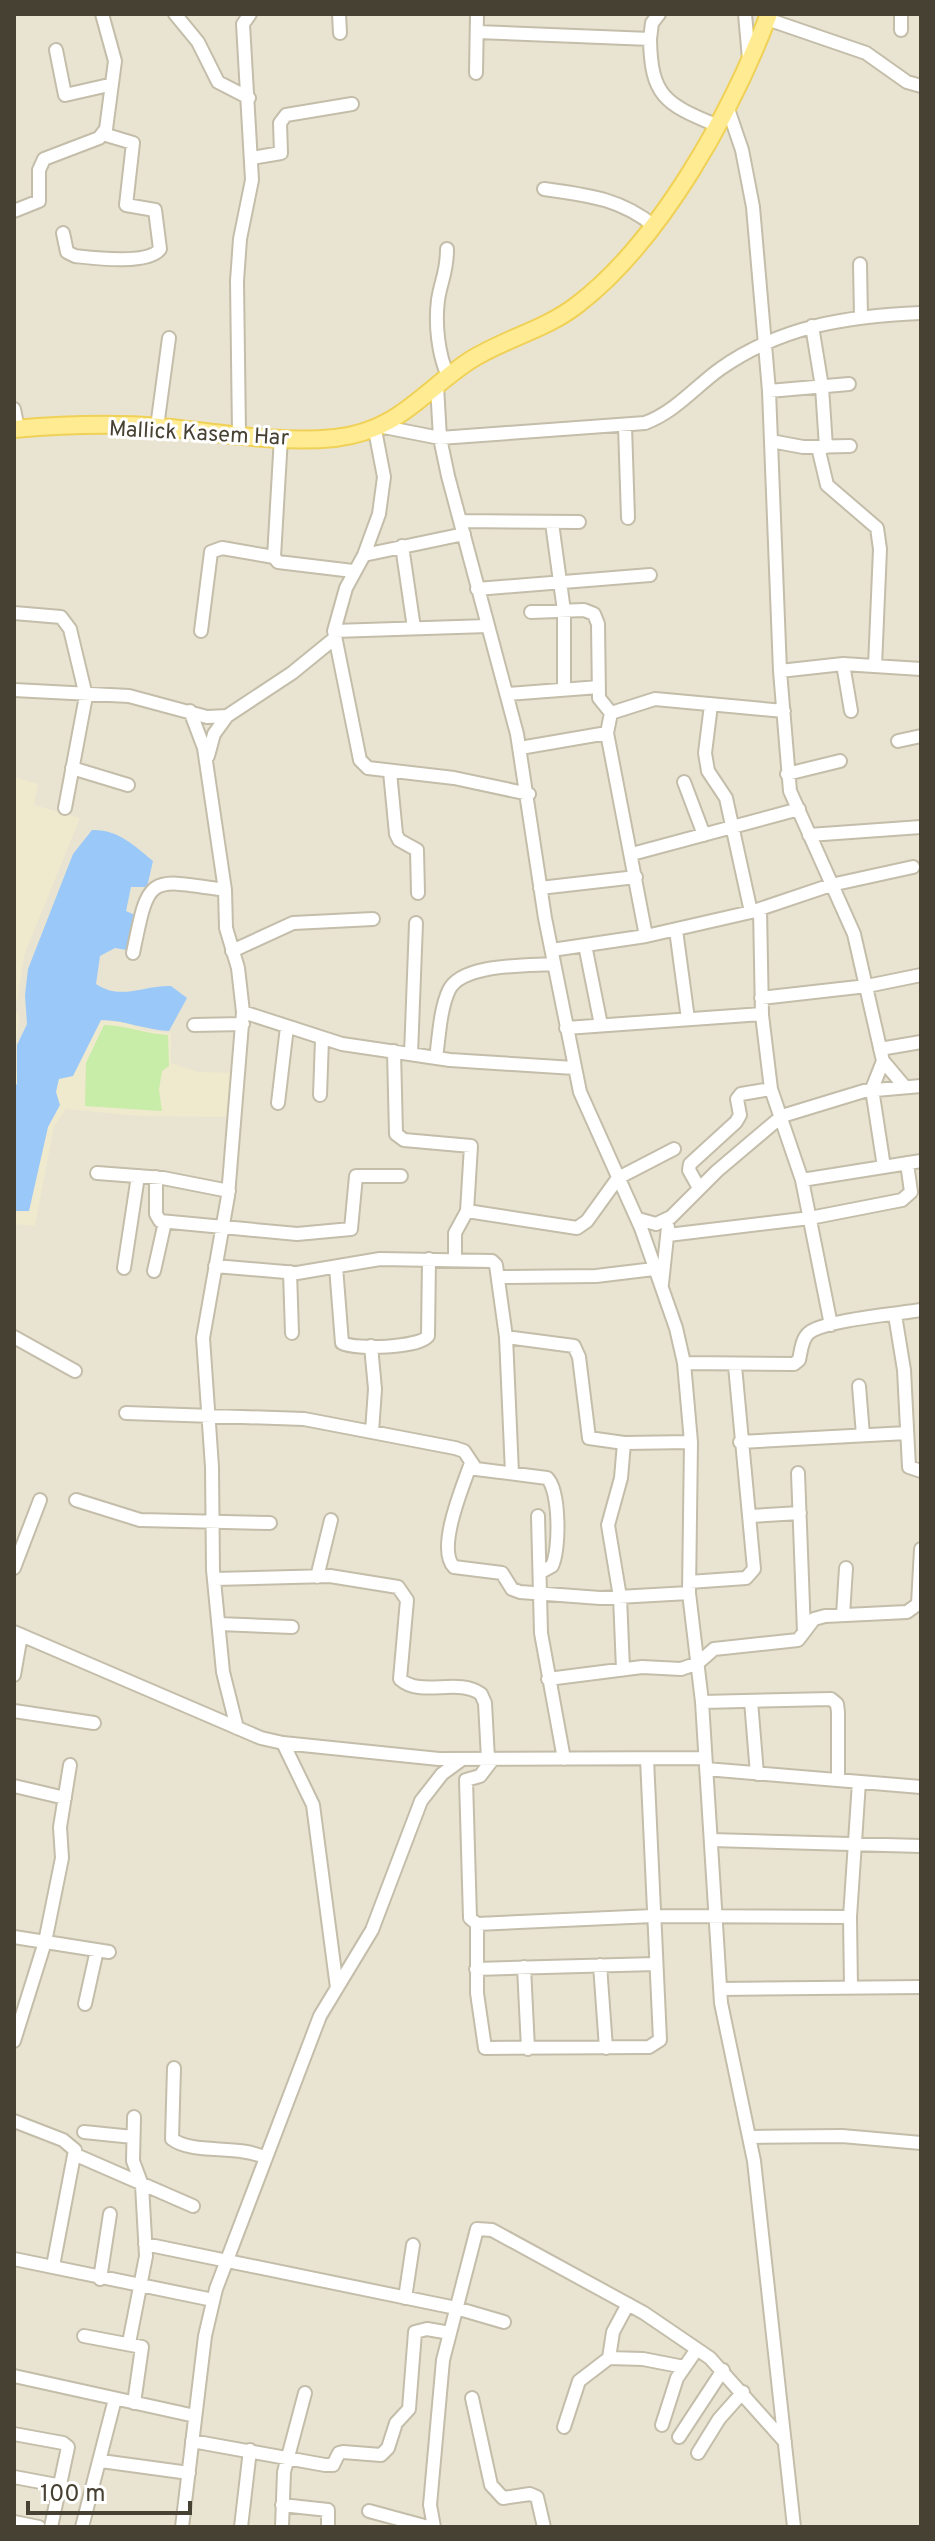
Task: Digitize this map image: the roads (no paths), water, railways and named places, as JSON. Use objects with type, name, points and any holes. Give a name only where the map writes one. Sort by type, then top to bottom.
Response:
[{"type":"main road","points":[[379,428],[474,358],[575,307],[604,283],[654,226],[727,106],[768,17]]},
{"type":"main road","name":"Mallick Kasem Har","points":[[16,429],[157,427],[334,438],[379,428]]},
{"type":"street","points":[[102,14],[114,54],[103,134]]},
{"type":"street","points":[[175,14],[198,42],[218,82],[249,98]]},
{"type":"street","points":[[239,434],[237,281],[252,158],[243,24],[250,14]]},
{"type":"street","points":[[339,14],[340,33]]},
{"type":"street","points":[[476,73],[477,14]]},
{"type":"street","points":[[659,14],[652,23],[651,73],[660,90],[674,105],[716,125]]},
{"type":"street","points":[[745,14],[749,61]]},
{"type":"street","points":[[901,14],[901,30]]},
{"type":"street","points":[[768,17],[831,44],[866,53],[907,82],[921,86]]},
{"type":"street","points":[[477,32],[650,39]]},
{"type":"street","points":[[56,50],[65,95],[109,85]]},
{"type":"street","points":[[252,158],[281,153],[280,123],[286,115],[352,104]]},
{"type":"street","points":[[727,106],[742,150],[753,207],[769,391],[787,774],[809,835],[854,934],[882,1055],[905,1087]]},
{"type":"street","points":[[14,211],[39,201],[39,170],[44,159],[103,134],[133,143],[125,202],[127,208],[149,207],[155,210],[160,249],[154,256],[138,259],[75,256],[67,252],[63,233]]},
{"type":"street","points":[[544,189],[614,200],[636,211],[654,226]]},
{"type":"street","points":[[447,249],[447,273],[438,302],[443,381],[440,438],[520,748],[529,794],[540,888],[574,1068],[593,1126],[638,1219],[662,1284],[684,1363],[691,1442],[689,1587],[702,1702],[720,1989],[750,2137],[794,2527]]},
{"type":"street","points":[[860,264],[861,317]]},
{"type":"street","points":[[529,794],[454,778],[368,768],[360,760],[334,635],[353,571],[364,555],[383,492],[379,428],[440,438],[625,426],[657,418],[718,371],[764,341],[812,326],[861,317],[921,313]]},
{"type":"street","points":[[812,326],[822,387],[822,447],[827,485],[877,528],[880,549],[875,666]]},
{"type":"street","points":[[157,427],[169,338]]},
{"type":"street","points":[[769,391],[849,384]]},
{"type":"street","points":[[14,409],[16,429]]},
{"type":"street","points":[[625,426],[628,518]]},
{"type":"street","points":[[274,557],[281,437]]},
{"type":"street","points":[[771,441],[822,447],[850,446]]},
{"type":"street","points":[[364,555],[462,527],[579,522]]},
{"type":"street","points":[[552,523],[564,611],[564,689]]},
{"type":"street","points":[[402,546],[414,628]]},
{"type":"street","points":[[201,631],[211,552],[222,548],[274,557],[281,562],[353,571]]},
{"type":"street","points":[[477,589],[650,575]]},
{"type":"street","points":[[531,612],[590,611],[596,618],[599,687],[602,706],[611,713]]},
{"type":"street","points":[[14,613],[54,616],[67,622],[86,696],[65,808]]},
{"type":"street","points":[[206,763],[214,734],[227,716],[292,673],[334,635],[488,626]]},
{"type":"street","points":[[780,671],[843,664],[921,669]]},
{"type":"street","points":[[843,664],[851,711]]},
{"type":"street","points":[[507,694],[599,687]]},
{"type":"street","points":[[14,690],[129,696],[207,717],[227,716]]},
{"type":"street","points":[[611,713],[655,699],[784,711]]},
{"type":"street","points":[[711,705],[705,753],[708,771],[726,798],[756,911],[762,1014],[771,1089],[802,1180],[831,1325]]},
{"type":"street","points":[[190,711],[201,737],[206,763],[225,890],[226,928],[243,1018],[229,1191],[203,1338],[214,1579],[223,1672],[237,1728]]},
{"type":"street","points":[[611,713],[607,733],[646,936]]},
{"type":"street","points":[[520,748],[607,733]]},
{"type":"street","points":[[898,741],[921,736]]},
{"type":"street","points":[[787,774],[840,761]]},
{"type":"street","points":[[72,768],[128,785]]},
{"type":"street","points":[[390,772],[396,834],[399,840],[417,850],[418,893]]},
{"type":"street","points":[[684,782],[704,835]]},
{"type":"street","points":[[632,854],[799,809]]},
{"type":"street","points":[[809,835],[921,827]]},
{"type":"street","points":[[552,950],[676,930],[756,911],[831,885],[913,867]]},
{"type":"street","points":[[540,888],[636,877]]},
{"type":"street","points":[[133,953],[144,898],[155,885],[176,882],[225,890]]},
{"type":"street","points":[[232,951],[293,923],[373,919]]},
{"type":"street","points":[[411,1054],[416,923]]},
{"type":"street","points":[[676,930],[688,1019]]},
{"type":"street","points":[[585,945],[601,1025]]},
{"type":"street","points":[[436,1058],[447,996],[456,982],[478,970],[554,964]]},
{"type":"street","points":[[761,998],[867,986],[921,975]]},
{"type":"street","points":[[566,1028],[762,1014]]},
{"type":"street","points":[[194,1025],[243,1018],[287,1027],[322,1039],[436,1058],[574,1068]]},
{"type":"street","points":[[278,1103],[287,1027]]},
{"type":"street","points":[[320,1095],[322,1039]]},
{"type":"street","points":[[882,1055],[921,1042]]},
{"type":"street","points":[[394,1051],[396,1134],[404,1140],[471,1146],[467,1211],[455,1233],[455,1259]]},
{"type":"street","points":[[882,1055],[872,1089],[884,1167]]},
{"type":"street","points":[[638,1219],[656,1224],[671,1217],[699,1188],[782,1116],[872,1089],[921,1086]]},
{"type":"street","points":[[699,1188],[689,1170],[690,1164],[736,1122],[740,1115],[737,1099],[741,1094],[771,1089]]},
{"type":"street","points":[[467,1211],[577,1228],[587,1221],[618,1178],[674,1149]]},
{"type":"street","points":[[802,1180],[921,1161]]},
{"type":"street","points":[[668,1235],[810,1218],[908,1198],[911,1192],[907,1163]]},
{"type":"street","points":[[97,1173],[156,1177],[229,1191]]},
{"type":"street","points":[[124,1268],[138,1176]]},
{"type":"street","points":[[156,1177],[156,1214],[158,1219],[165,1222],[297,1234],[346,1231],[354,1223],[356,1176],[401,1176]]},
{"type":"street","points":[[662,1284],[671,1217]]},
{"type":"street","points":[[154,1271],[165,1222]]},
{"type":"street","points":[[336,1267],[342,1343],[355,1347],[371,1346],[426,1341],[429,1259]]},
{"type":"street","points":[[215,1266],[290,1272],[366,1260],[492,1261],[498,1277],[506,1337],[512,1473]]},
{"type":"street","points":[[498,1277],[596,1276],[654,1269]]},
{"type":"street","points":[[290,1272],[292,1333]]},
{"type":"street","points":[[684,1363],[735,1366],[794,1364],[799,1360],[809,1332],[831,1325],[921,1310]]},
{"type":"street","points":[[895,1315],[904,1370],[909,1467],[921,1471]]},
{"type":"street","points":[[14,1337],[75,1371]]},
{"type":"street","points":[[506,1337],[574,1346],[579,1357],[586,1433],[595,1439],[624,1443],[691,1442]]},
{"type":"street","points":[[371,1346],[375,1389],[372,1432]]},
{"type":"street","points":[[471,1463],[451,1524],[449,1562],[462,1569],[502,1573],[512,1589],[542,1595],[620,1597],[752,1576],[751,1516],[740,1442],[735,1366]]},
{"type":"street","points":[[859,1386],[863,1435]]},
{"type":"street","points":[[126,1413],[304,1419],[464,1451],[476,1469],[547,1478],[551,1482],[557,1553],[552,1566],[541,1572]]},
{"type":"street","points":[[740,1442],[907,1433]]},
{"type":"street","points":[[623,1669],[620,1597],[608,1525],[621,1478],[624,1443]]},
{"type":"street","points":[[798,1473],[805,1635]]},
{"type":"street","points":[[14,1568],[40,1500]]},
{"type":"street","points":[[76,1500],[129,1518],[270,1523]]},
{"type":"street","points":[[751,1516],[800,1513]]},
{"type":"street","points":[[538,1516],[541,1633],[564,1759]]},
{"type":"street","points":[[317,1577],[331,1520]]},
{"type":"street","points":[[548,1679],[623,1669],[681,1669],[698,1663],[714,1649],[789,1643],[805,1635],[814,1619],[914,1609],[920,1594],[921,1549]]},
{"type":"street","points":[[843,1615],[846,1568]]},
{"type":"street","points":[[214,1579],[347,1577],[404,1591],[407,1600],[400,1679],[416,1686],[466,1688],[481,1694],[485,1703],[490,1759],[480,1776],[466,1780],[470,1918],[477,1924],[653,1916],[850,1917]]},
{"type":"street","points":[[219,1624],[292,1627]]},
{"type":"street","points":[[14,1675],[17,1634],[237,1728],[283,1743],[461,1760],[647,1759],[706,1763],[757,1774],[921,1787]]},
{"type":"street","points":[[702,1702],[831,1699],[837,1704],[838,1780]]},
{"type":"street","points":[[751,1701],[757,1774]]},
{"type":"street","points":[[14,1711],[94,1723]]},
{"type":"street","points":[[283,1743],[313,1805],[337,1988]]},
{"type":"street","points":[[477,1924],[476,1969],[485,2048],[649,2047],[660,2040],[647,1759]]},
{"type":"street","points":[[182,2527],[213,2300],[226,2261],[310,2039],[377,1919],[421,1801],[442,1774],[461,1760]]},
{"type":"street","points":[[14,2041],[45,1942],[62,1858],[60,1827],[70,1765]]},
{"type":"street","points":[[851,1988],[850,1917],[859,1782]]},
{"type":"street","points":[[14,1786],[65,1798]]},
{"type":"street","points":[[711,1840],[921,1846]]},
{"type":"street","points":[[14,1937],[103,1951],[85,2004]]},
{"type":"street","points":[[476,1969],[656,1964]]},
{"type":"street","points":[[600,1965],[606,2048]]},
{"type":"street","points":[[524,1967],[528,2049]]},
{"type":"street","points":[[720,1989],[921,1987]]},
{"type":"street","points":[[174,2068],[172,2139],[184,2144],[247,2150],[266,2158]]},
{"type":"street","points":[[129,2343],[142,2286],[145,2244],[142,2185],[133,2161],[134,2117]]},
{"type":"street","points":[[14,2121],[71,2144],[76,2155],[53,2266]]},
{"type":"street","points":[[84,2132],[133,2137]]},
{"type":"street","points":[[750,2137],[842,2136],[921,2143]]},
{"type":"street","points":[[76,2155],[193,2206]]},
{"type":"street","points":[[100,2279],[110,2214]]},
{"type":"street","points":[[369,2511],[431,2527],[430,2505],[443,2360],[477,2229],[484,2228],[628,2304],[697,2349],[723,2370],[785,2442]]},
{"type":"street","points":[[145,2244],[456,2308],[504,2322]]},
{"type":"street","points":[[405,2298],[413,2245]]},
{"type":"street","points":[[14,2259],[213,2300]]},
{"type":"street","points":[[609,2358],[613,2332],[628,2304]]},
{"type":"street","points":[[192,2441],[329,2466],[343,2452],[381,2455],[388,2448],[396,2423],[409,2409],[415,2332],[427,2329],[450,2333]]},
{"type":"street","points":[[84,2336],[142,2347],[134,2403]]},
{"type":"street","points":[[662,2425],[684,2367],[697,2349]]},
{"type":"street","points":[[564,2427],[579,2381],[609,2358],[643,2359],[684,2367]]},
{"type":"street","points":[[679,2437],[723,2370]]},
{"type":"street","points":[[14,2376],[195,2416]]},
{"type":"street","points":[[698,2453],[719,2419],[743,2392]]},
{"type":"street","points":[[282,2527],[288,2459],[305,2393]]},
{"type":"street","points":[[472,2398],[491,2485],[503,2498],[530,2494],[537,2497],[544,2527]]},
{"type":"street","points":[[82,2527],[115,2399]]},
{"type":"street","points":[[14,2434],[63,2443],[68,2447],[51,2527]]},
{"type":"street","points":[[241,2527],[250,2450]]},
{"type":"street","points":[[101,2461],[189,2473]]},
{"type":"street","points":[[14,2477],[62,2486]]},
{"type":"street","points":[[282,2505],[328,2510],[328,2527]]},
{"type":"street","points":[[14,2522],[39,2527]]},
{"type":"water","points":[[92,830],[117,835],[153,861],[147,887],[131,887],[126,911],[135,915],[127,950],[115,948],[100,956],[96,984],[124,992],[171,986],[187,998],[169,1031],[101,1020],[73,1076],[59,1079],[56,1092],[60,1105],[48,1127],[29,1211],[14,1211],[14,1087],[17,1084],[17,1045],[27,1024],[25,995],[28,969],[73,854]]}]
